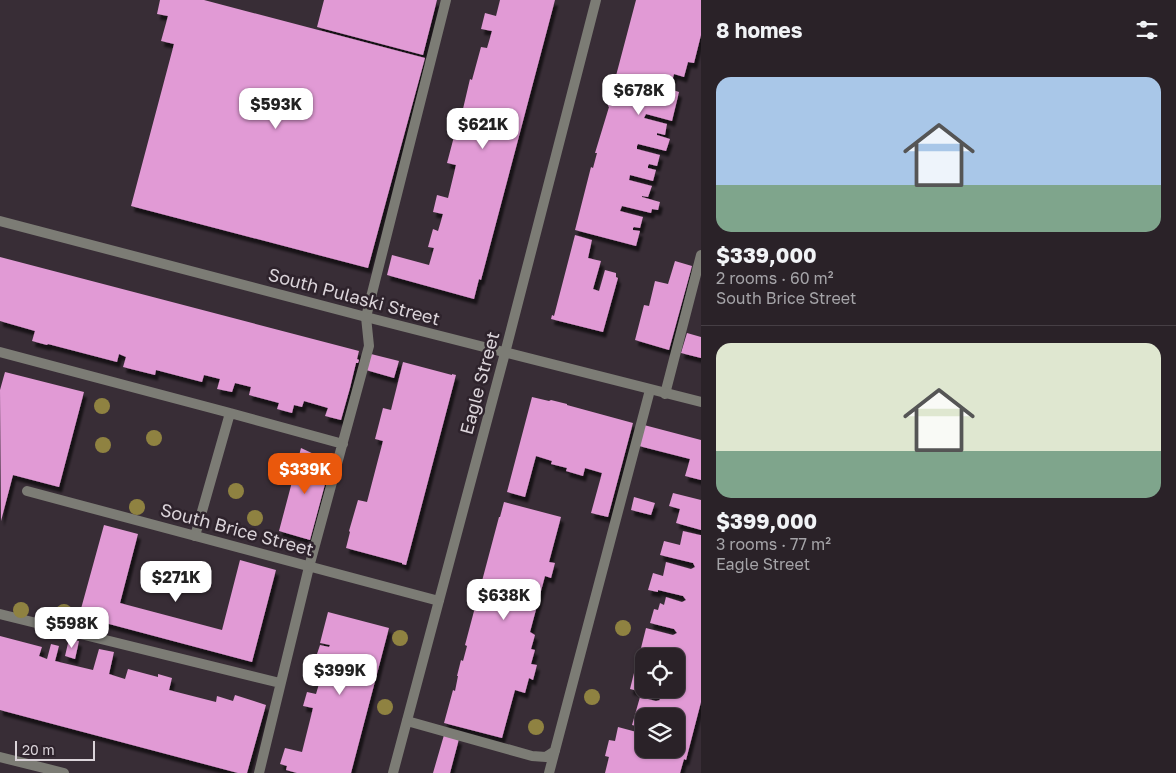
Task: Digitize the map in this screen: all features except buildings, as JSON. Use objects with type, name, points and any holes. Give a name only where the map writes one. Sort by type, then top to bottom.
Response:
[{"type":"street","points":[[258,773],[309,566],[369,346],[366,317],[446,0]]},
{"type":"street","name":"Eagle Street","points":[[393,773],[505,353],[596,0]]},
{"type":"street","name":"South Pulaski Street","points":[[0,221],[505,353],[701,402]]},
{"type":"street","points":[[665,394],[701,255]]},
{"type":"street","points":[[0,352],[343,444]]},
{"type":"street","points":[[549,773],[650,390]]},
{"type":"street","points":[[195,536],[230,413]]},
{"type":"street","name":"South Brice Street","points":[[27,491],[439,601]]},
{"type":"street","points":[[0,614],[280,683]]},
{"type":"street","points":[[407,722],[532,756],[546,757],[555,751]]},
{"type":"street","points":[[0,757],[64,773]]}]
